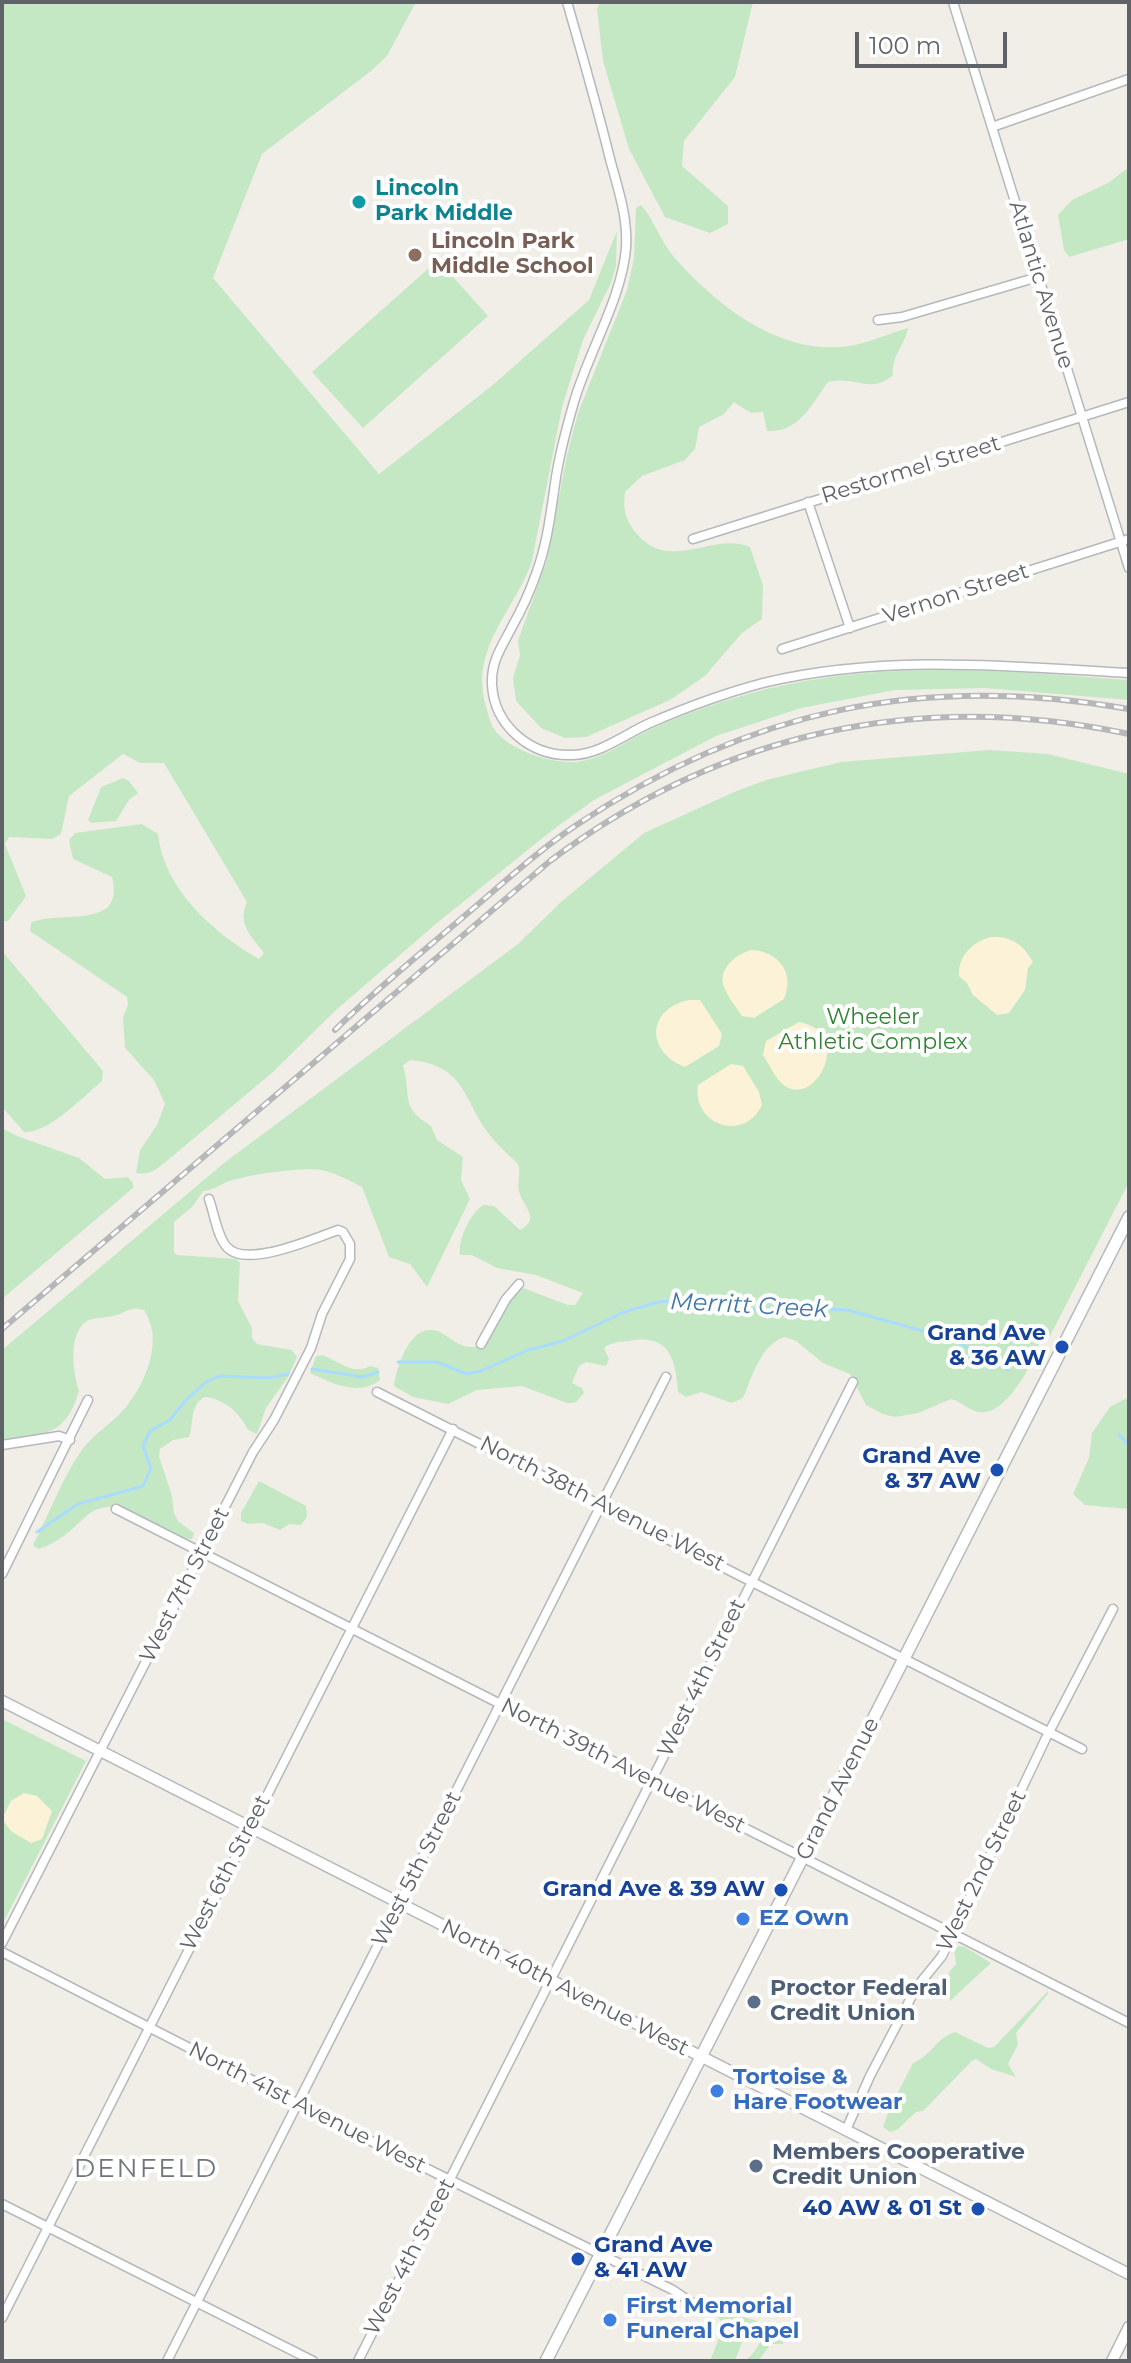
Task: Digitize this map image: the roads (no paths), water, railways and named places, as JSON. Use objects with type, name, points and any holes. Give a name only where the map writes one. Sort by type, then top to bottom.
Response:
[{"type":"main road","name":"Grand Avenue","points":[[546,2361],[1129,1217]]},
{"type":"street","points":[[567,2],[625,211],[626,249],[619,284],[572,407],[559,460],[550,525],[537,572],[496,656],[492,683],[496,709],[510,729],[539,750],[574,755],[595,750],[647,724],[725,694],[763,683],[840,670],[900,664],[957,664],[1129,673]]},
{"type":"street","name":"Atlantic Avenue","points":[[953,2],[1082,417],[1125,540],[1129,568]]},
{"type":"street","points":[[992,127],[1129,79]]},
{"type":"street","points":[[878,320],[902,317],[1038,277]]},
{"type":"street","name":"Restormel Street","points":[[693,539],[1129,402]]},
{"type":"street","points":[[808,502],[850,628]]},
{"type":"street","name":"Vernon Street","points":[[782,649],[1125,540]]},
{"type":"street","name":"West 7th Street","points":[[2,1943],[201,1552],[311,1348],[322,1314],[352,1253],[348,1239],[338,1230],[280,1250],[242,1254],[229,1250],[224,1244],[209,1199]]},
{"type":"street","points":[[481,1344],[506,1299],[519,1284]]},
{"type":"street","name":"West 5th Street","points":[[167,2361],[666,1377]]},
{"type":"street","name":"West 4th Street","points":[[358,2361],[853,1382]]},
{"type":"street","name":"North 38th Avenue West","points":[[377,1392],[1082,1749]]},
{"type":"street","points":[[2,1574],[88,1400]]},
{"type":"street","name":"West 6th Street","points":[[2,2318],[453,1429]]},
{"type":"street","points":[[2,1445],[59,1436],[70,1440]]},
{"type":"street","name":"North 39th Avenue West","points":[[116,1509],[1129,2023]]},
{"type":"street","name":"West 2nd Street","points":[[846,2130],[916,1988],[942,1956],[1050,1731],[1113,1609]]},
{"type":"street","name":"North 40th Avenue West","points":[[2,1701],[1129,2274]]},
{"type":"street","name":"North 41st Avenue West","points":[[2,1952],[449,2180],[673,2290],[698,2307]]},
{"type":"street","points":[[2,2204],[313,2361]]},
{"type":"street","points":[[1112,2361],[1129,2327]]},
{"type":"waterway","name":"Merritt Creek","points":[[398,1362],[437,1362],[467,1374],[528,1350],[563,1341],[624,1312],[659,1302],[701,1299],[752,1310],[795,1307],[847,1310],[952,1339],[1008,1370]]},
{"type":"waterway","name":"Merritt Creek","points":[[312,1369],[363,1377],[378,1372]]},
{"type":"waterway","name":"Merritt Creek","points":[[37,1532],[78,1504],[143,1486],[151,1468],[143,1446],[150,1431],[170,1420],[206,1382],[219,1376],[268,1378],[288,1374]]},
{"type":"waterway","name":"Merritt Creek","points":[[1119,1435],[1129,1445]]},
{"type":"railway","points":[[335,1030],[397,973],[560,836],[640,786],[706,753],[772,728],[840,710],[909,699],[980,696],[1053,699],[1129,709]]},
{"type":"railway","points":[[2,1329],[550,861],[616,817],[684,780],[753,752],[825,732],[899,720],[974,717],[1051,721],[1129,734]]},
{"type":"place","name":"Lincoln Park Middle","points":[[359,202]]},
{"type":"place","name":"Lincoln Park Middle School","points":[[415,255]]},
{"type":"place","name":"Grand Ave & 36 AW","points":[[1062,1347]]},
{"type":"place","name":"Grand Ave & 37 AW","points":[[997,1470]]},
{"type":"place","name":"Grand Ave & 39 AW","points":[[781,1890]]},
{"type":"place","name":"EZ Own","points":[[743,1919]]},
{"type":"place","name":"Proctor Federal Credit Union","points":[[754,2002]]},
{"type":"place","name":"Tortoise & Hare Footwear","points":[[717,2091]]},
{"type":"place","name":"Members Cooperative Credit Union","points":[[756,2166]]},
{"type":"place","name":"40 AW & 01 St","points":[[978,2209]]},
{"type":"place","name":"Grand Ave & 41 AW","points":[[578,2259]]},
{"type":"place","name":"First Memorial Funeral Chapel","points":[[610,2320]]},
{"type":"district","name":"DENFELD","points":[[146,2169]]},
{"type":"park label","name":"Wheeler Athletic Complex","points":[[873,1030]]}]
